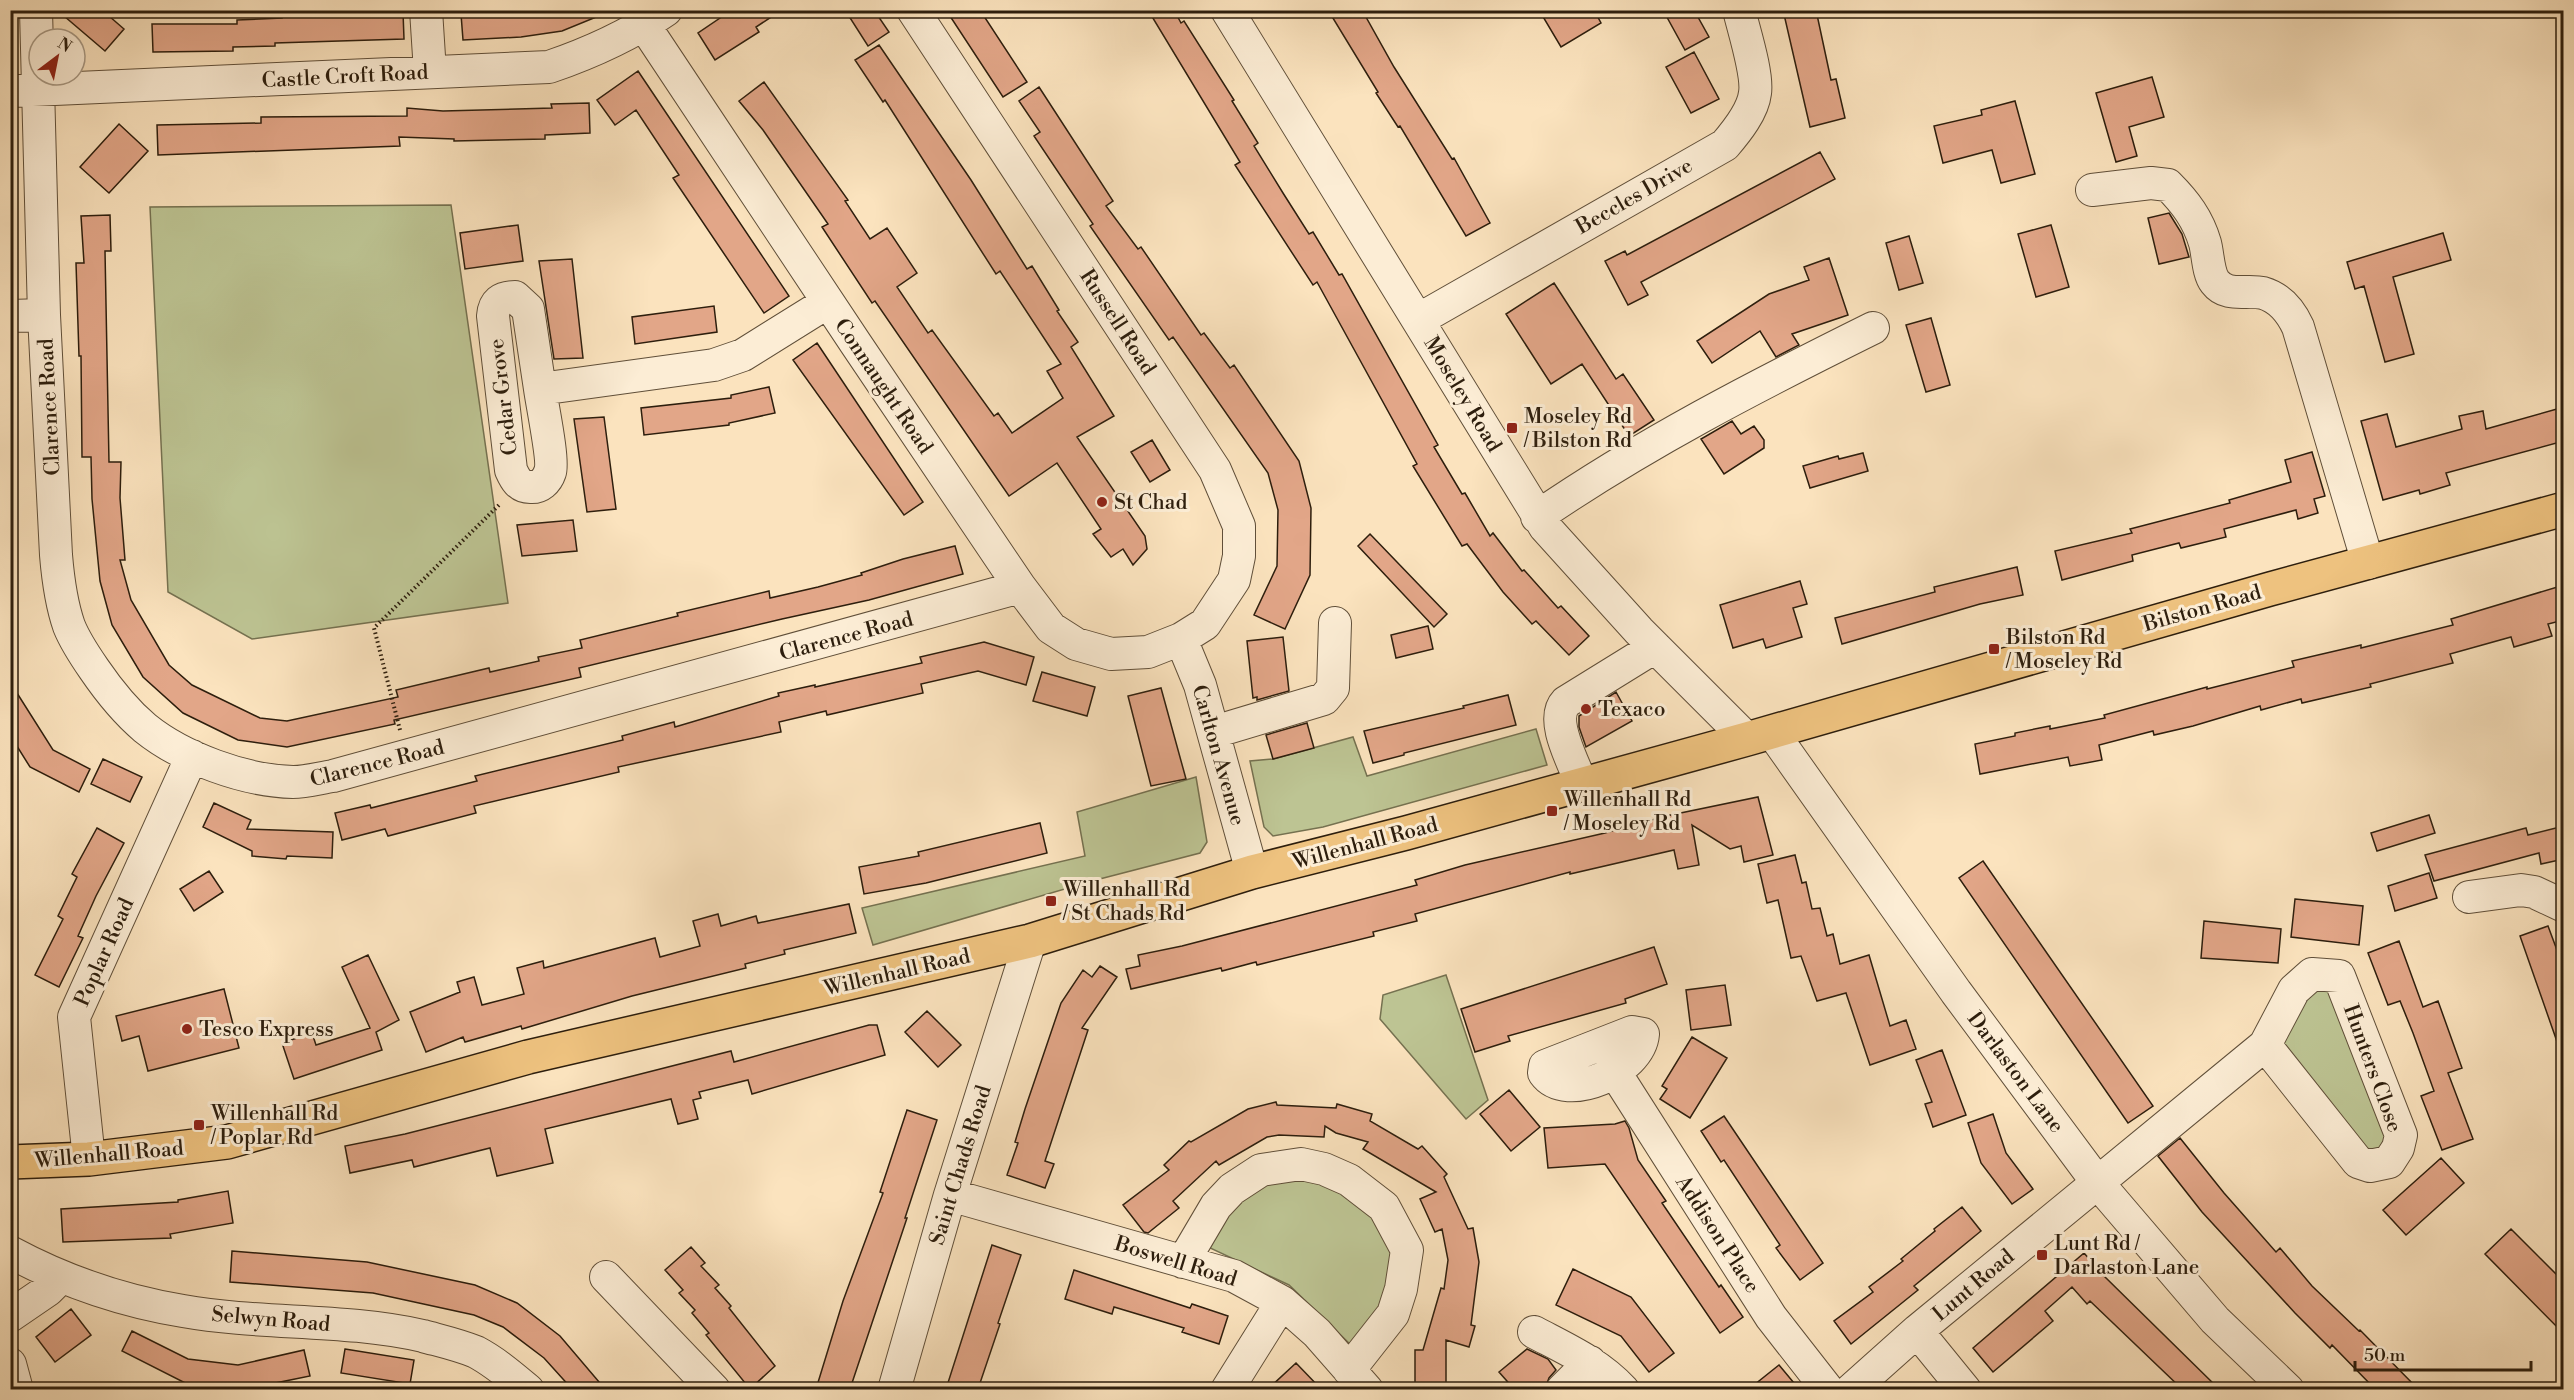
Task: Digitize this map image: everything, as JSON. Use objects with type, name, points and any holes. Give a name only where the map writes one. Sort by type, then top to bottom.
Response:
[{"type":"main road","name":"Bilston Road","points":[[1760,735],[2564,509]]},
{"type":"main road","name":"Willenhall Road","points":[[10,1162],[89,1159],[227,1142],[528,1057],[1030,941],[1252,872],[1760,735]]},
{"type":"street","name":"Clarence Road","points":[[36,10],[25,90],[44,315],[59,589],[70,627],[85,656],[112,695],[146,728],[192,756],[227,770],[294,782],[333,776],[1020,587]]},
{"type":"street","points":[[426,10],[430,72]]},
{"type":"street","name":"Russell Road","points":[[913,10],[1215,470],[1239,526],[1239,556],[1234,580],[1205,624],[1181,639]]},
{"type":"street","name":"Moseley Road","points":[[1227,10],[1537,517],[1588,578],[1655,647],[1760,735]]},
{"type":"street","name":"Beccles Drive","points":[[1418,320],[1725,145],[1738,130],[1755,93],[1754,75],[1739,10]]},
{"type":"street","name":"Castle Croft Road","points":[[25,90],[549,67],[584,54],[655,18]]},
{"type":"street","name":"Connaught Road","points":[[655,18],[828,302],[1020,587],[1051,628],[1076,644],[1111,654],[1148,652],[1181,639]]},
{"type":"street","points":[[2092,190],[2151,183],[2168,185],[2192,213],[2204,240],[2214,282],[2224,290],[2243,294],[2262,293],[2280,302],[2292,315],[2298,327],[2368,563]]},
{"type":"street","name":"Cedar Grove","points":[[515,297],[528,309],[540,389],[551,470],[545,482],[537,487],[526,488],[516,481],[511,470],[493,316],[494,307],[500,300],[515,297]]},
{"type":"street","name":"Cedar Grove","points":[[540,389],[714,365],[743,355],[828,302]]},
{"type":"street","points":[[10,316],[44,315]]},
{"type":"street","points":[[1537,517],[1601,475],[1736,399],[1873,328]]},
{"type":"street","points":[[1214,732],[1324,699],[1333,688],[1335,623]]},
{"type":"street","name":"Carlton Avenue","points":[[1181,639],[1200,684],[1252,872]]},
{"type":"street","points":[[1582,784],[1561,731],[1558,717],[1560,708],[1566,702],[1655,647]]},
{"type":"street","name":"Darlaston Lane","points":[[1760,735],[2097,1182],[2215,1320],[2288,1389]]},
{"type":"street","name":"Poplar Road","points":[[89,1159],[75,1017],[192,756]]},
{"type":"street","points":[[2469,897],[2522,890],[2534,892],[2564,906]]},
{"type":"street","name":"Saint Chads Road","points":[[894,1389],[950,1195],[1030,941]]},
{"type":"street","name":"Hunters Close","points":[[2097,1182],[2265,1045],[2294,990],[2312,974],[2339,976],[2401,1135],[2398,1149],[2389,1162],[2370,1166],[2358,1162],[2265,1045]]},
{"type":"street","name":"Addison Place","points":[[1616,1074],[1772,1317],[1828,1389]]},
{"type":"street","points":[[1183,1262],[1216,1206],[1232,1189],[1261,1170],[1301,1164],[1324,1169],[1349,1180],[1384,1207],[1407,1250],[1401,1289],[1393,1314],[1358,1379]]},
{"type":"street","name":"Lunt Road","points":[[1851,1389],[1917,1331],[2097,1182]]},
{"type":"street","name":"Boswell Road","points":[[950,1195],[1234,1276],[1282,1302],[1317,1333],[1358,1379]]},
{"type":"street","name":"Selwyn Road","points":[[10,1252],[61,1277],[149,1305],[184,1312],[363,1326],[405,1332],[443,1341],[475,1352],[499,1366],[528,1389]]},
{"type":"street","points":[[10,1316],[48,1290],[61,1277]]},
{"type":"street","points":[[606,1277],[714,1389]]},
{"type":"street","points":[[1227,1389],[1282,1302]]},
{"type":"street","points":[[1917,1331],[1965,1389]]},
{"type":"street","points":[[1534,1332],[1590,1362],[1610,1376],[1623,1389]]},
{"type":"street","points":[[1562,1389],[1590,1362]]},
{"type":"street","points":[[10,1364],[17,1389]]},
{"type":"path","points":[[407,757],[374,628],[520,484]]},
{"type":"green space","points":[[451,205],[508,603],[252,639],[168,592],[150,207]]},
{"type":"green space","points":[[1536,729],[1547,765],[1323,827],[1273,836],[1264,827],[1250,761],[1273,759],[1353,737],[1367,776]]},
{"type":"green space","points":[[1196,777],[1207,842],[1200,853],[1092,881],[873,945],[862,908],[1085,856],[1077,812]]},
{"type":"green space","points":[[1446,975],[1488,1100],[1466,1119],[1380,1019],[1383,995]]},
{"type":"green space","points":[[2329,985],[2390,1136],[2382,1147],[2372,1151],[2363,1145],[2281,1042],[2306,992]]},
{"type":"green space","points":[[1306,1173],[1373,1210],[1390,1240],[1393,1264],[1373,1325],[1354,1348],[1289,1285],[1208,1247],[1238,1195],[1270,1175]]},
{"type":"building","points":[[57,10],[102,10],[124,29],[105,51],[87,36],[87,27],[77,27]]},
{"type":"building","points":[[534,10],[611,11],[562,31],[521,37],[463,40],[461,14],[500,12],[500,17]]},
{"type":"building","points":[[732,10],[782,10],[756,27],[759,32],[715,60],[698,33]]},
{"type":"building","points":[[845,10],[874,10],[889,32],[868,46]]},
{"type":"building","points":[[946,10],[980,10],[1027,82],[1003,97]]},
{"type":"building","points":[[1148,10],[1174,10],[1181,23],[1184,21],[1234,100],[1232,101],[1258,143],[1254,146],[1283,193],[1309,234],[1313,232],[1339,275],[1342,274],[1438,445],[1434,447],[1490,536],[1493,533],[1522,571],[1524,570],[1558,608],[1561,606],[1589,636],[1569,655],[1536,621],[1532,624],[1503,592],[1467,544],[1462,546],[1413,466],[1417,464],[1317,282],[1313,285],[1235,165],[1240,162]]},
{"type":"building","points":[[1328,10],[1362,10],[1394,67],[1452,159],[1454,158],[1490,223],[1466,236],[1400,126],[1398,127],[1376,93],[1378,92]]},
{"type":"building","points":[[1539,10],[1594,10],[1601,23],[1561,47]]},
{"type":"building","points":[[1663,10],[1694,10],[1709,37],[1685,50]]},
{"type":"building","points":[[1783,10],[1816,10],[1831,80],[1836,79],[1845,118],[1810,127]]},
{"type":"building","points":[[403,12],[404,39],[275,43],[275,46],[233,47],[233,51],[153,52],[152,24],[237,24],[237,20],[282,18],[282,16]]},
{"type":"building","points":[[879,45],[971,180],[1027,269],[1032,266],[1059,310],[1057,311],[1078,342],[1071,347],[1114,416],[1077,437],[1145,536],[1147,549],[1133,565],[1123,549],[1111,557],[1093,534],[1101,529],[1057,463],[1009,496],[875,301],[872,303],[822,227],[828,224],[763,130],[739,101],[764,82],[848,200],[845,201],[870,239],[887,228],[917,273],[897,287],[928,333],[932,330],[994,416],[998,413],[1012,433],[1063,398],[1047,371],[1061,364],[1000,271],[996,274],[885,100],[883,102],[855,60]]},
{"type":"building","points":[[1694,52],[1719,99],[1691,113],[1666,67]]},
{"type":"building","points":[[638,71],[789,296],[764,313],[673,178],[679,175],[636,110],[615,125],[597,100]]},
{"type":"building","points":[[2152,77],[2164,117],[2129,127],[2137,156],[2116,162],[2096,93]]},
{"type":"building","points":[[1039,87],[1113,201],[1106,206],[1138,249],[1141,247],[1201,335],[1204,333],[1230,368],[1234,365],[1299,461],[1311,508],[1310,575],[1285,629],[1254,615],[1277,566],[1278,510],[1268,473],[1173,337],[1169,340],[1090,226],[1093,224],[1034,136],[1040,132],[1019,101]]},
{"type":"building","points":[[2015,101],[2035,174],[2001,183],[1992,150],[1943,163],[1934,126],[1982,115],[1981,110]]},
{"type":"building","points":[[589,103],[590,133],[545,135],[545,139],[454,141],[454,139],[399,137],[400,146],[158,155],[157,125],[261,123],[261,117],[407,116],[407,108],[443,111],[552,108],[551,104]]},
{"type":"building","points":[[119,124],[148,151],[109,193],[80,167]]},
{"type":"building","points":[[1820,152],[1835,179],[1641,282],[1648,295],[1628,305],[1605,261],[1625,251],[1627,255]]},
{"type":"building","points":[[2169,213],[2182,234],[2189,257],[2159,264],[2148,218]]},
{"type":"building","points":[[110,215],[111,251],[105,251],[109,462],[121,462],[120,498],[125,560],[120,560],[131,600],[169,665],[192,685],[260,718],[287,721],[398,697],[396,690],[489,668],[490,672],[539,661],[538,657],[582,648],[580,640],[678,616],[677,613],[769,591],[770,598],[818,587],[862,575],[861,573],[903,559],[955,546],[963,574],[869,600],[579,668],[581,677],[394,720],[395,724],[287,747],[238,740],[183,713],[143,677],[112,625],[100,581],[92,499],[91,457],[82,457],[81,356],[79,356],[76,263],[84,263],[81,216]]},
{"type":"building","points":[[518,225],[523,261],[465,269],[460,233]]},
{"type":"building","points":[[2051,225],[2069,287],[2036,297],[2018,234]]},
{"type":"building","points":[[2443,233],[2451,260],[2393,277],[2414,354],[2385,362],[2364,286],[2355,289],[2347,262]]},
{"type":"building","points":[[1909,236],[1923,283],[1899,290],[1886,243]]},
{"type":"building","points":[[1829,258],[1848,315],[1792,334],[1799,345],[1776,357],[1760,331],[1712,363],[1697,341],[1769,294],[1809,280],[1804,267]]},
{"type":"building","points":[[572,259],[583,358],[554,359],[539,261]]},
{"type":"building","points":[[1554,283],[1616,379],[1623,374],[1654,420],[1629,436],[1582,364],[1551,384],[1506,314]]},
{"type":"building","points":[[714,306],[717,332],[635,344],[632,317]]},
{"type":"building","points":[[1931,318],[1950,385],[1926,392],[1906,325]]},
{"type":"building","points":[[817,343],[923,502],[904,515],[793,360]]},
{"type":"building","points":[[769,387],[775,413],[729,423],[729,425],[644,435],[641,408],[731,398],[731,395]]},
{"type":"building","points":[[2564,407],[2564,441],[2446,473],[2450,485],[2420,494],[2419,490],[2383,500],[2361,421],[2387,414],[2396,447],[2462,429],[2459,416],[2483,411],[2486,429]]},
{"type":"building","points":[[604,417],[616,509],[587,512],[574,419]]},
{"type":"building","points":[[1732,421],[1741,434],[1754,426],[1764,440],[1764,448],[1724,474],[1701,439]]},
{"type":"building","points":[[1152,440],[1170,470],[1150,482],[1131,452]]},
{"type":"building","points":[[2312,452],[2325,496],[2314,499],[2318,513],[2298,519],[2296,510],[2224,529],[2226,537],[2181,548],[2179,543],[2132,555],[2133,561],[2062,580],[2055,551],[2132,533],[2130,529],[2230,503],[2229,500],[2291,482],[2285,460]]},
{"type":"building","points":[[1863,453],[1868,471],[1810,488],[1803,466],[1838,456],[1839,459]]},
{"type":"building","points":[[573,520],[577,551],[522,556],[517,525]]},
{"type":"building","points":[[1370,534],[1447,614],[1434,627],[1358,546]]},
{"type":"building","points":[[2017,567],[2023,595],[1980,604],[1842,644],[1835,618],[1935,592],[1934,587]]},
{"type":"building","points":[[1800,581],[1807,604],[1793,608],[1802,637],[1766,648],[1763,639],[1733,648],[1720,605]]},
{"type":"building","points":[[2564,585],[2564,620],[2548,624],[2552,636],[2514,647],[2511,637],[2450,654],[2453,663],[2370,684],[2371,687],[2302,703],[2301,699],[2261,710],[2260,706],[2193,726],[2154,735],[2153,731],[2099,745],[2102,760],[2070,766],[2068,757],[1980,774],[1975,744],[2050,726],[2050,729],[2105,718],[2104,715],[2207,687],[2207,689],[2294,667],[2292,661],[2361,645],[2361,648],[2453,625],[2451,619]]},
{"type":"building","points":[[1428,626],[1433,649],[1396,658],[1391,635]]},
{"type":"building","points":[[1283,637],[1289,691],[1257,700],[1257,697],[1253,698],[1247,641]]},
{"type":"building","points":[[984,642],[1034,657],[1026,685],[978,671],[921,684],[923,693],[827,715],[826,711],[779,722],[781,732],[618,767],[619,772],[474,806],[476,813],[388,836],[385,829],[342,840],[335,813],[370,805],[371,808],[477,781],[475,776],[623,740],[622,736],[674,722],[675,727],[779,696],[778,693],[922,663],[920,657]]},
{"type":"building","points":[[1042,672],[1095,687],[1087,716],[1033,701]]},
{"type":"building","points":[[10,682],[53,750],[90,769],[79,792],[30,767],[10,735]]},
{"type":"building","points":[[1161,688],[1186,779],[1151,786],[1128,696]]},
{"type":"building","points":[[1616,692],[1632,721],[1586,747],[1579,727],[1579,716]]},
{"type":"building","points":[[1508,695],[1516,725],[1373,763],[1364,731],[1464,708],[1463,706]]},
{"type":"building","points":[[1307,723],[1314,748],[1273,759],[1266,735]]},
{"type":"building","points":[[103,759],[142,777],[130,802],[91,784]]},
{"type":"building","points":[[1758,797],[1773,855],[1744,862],[1741,846],[1730,849],[1692,825],[1699,865],[1678,869],[1674,850],[1570,874],[1570,872],[1415,914],[1417,921],[1373,932],[1374,936],[1257,965],[1256,962],[1222,971],[1221,968],[1131,989],[1126,969],[1140,966],[1138,955],[1182,946],[1417,885],[1415,880],[1465,865],[1605,833],[1666,816]]},
{"type":"building","points":[[214,803],[251,820],[247,829],[333,832],[332,858],[287,856],[286,859],[252,856],[252,851],[203,827]]},
{"type":"building","points":[[2429,815],[2435,833],[2377,851],[2371,833]]},
{"type":"building","points":[[1040,823],[1047,853],[926,883],[864,894],[859,867],[919,856],[918,852]]},
{"type":"building","points":[[2564,826],[2564,859],[2541,864],[2539,853],[2434,881],[2425,855],[2526,828],[2528,835]]},
{"type":"building","points":[[97,828],[124,843],[96,896],[78,936],[83,938],[59,987],[35,975],[63,919],[58,916],[77,877],[72,874]]},
{"type":"building","points":[[1795,855],[1802,883],[1806,882],[1812,909],[1820,908],[1827,936],[1833,934],[1840,964],[1869,955],[1890,1026],[1906,1020],[1916,1049],[1870,1065],[1846,993],[1817,1001],[1801,956],[1791,958],[1778,900],[1767,903],[1758,864]]},
{"type":"building","points":[[1983,861],[2153,1106],[2128,1123],[1959,878]]},
{"type":"building","points":[[209,871],[223,892],[194,911],[180,889]]},
{"type":"building","points":[[2429,873],[2437,898],[2395,911],[2388,886]]},
{"type":"building","points":[[2295,899],[2363,906],[2359,945],[2291,937]]},
{"type":"building","points":[[849,904],[856,933],[784,950],[785,954],[745,964],[746,968],[632,996],[522,1029],[521,1026],[465,1042],[463,1037],[426,1052],[410,1012],[460,992],[457,982],[474,977],[482,1005],[524,994],[517,968],[543,961],[544,968],[655,938],[660,957],[700,946],[693,921],[718,914],[721,926],[756,916],[758,923]]},
{"type":"building","points":[[2204,921],[2281,929],[2278,963],[2201,958]]},
{"type":"building","points":[[2548,926],[2564,969],[2564,1052],[2561,1053],[2520,936]]},
{"type":"building","points":[[2399,941],[2423,1007],[2438,1001],[2462,1068],[2448,1073],[2473,1139],[2442,1150],[2421,1096],[2434,1091],[2413,1033],[2400,1001],[2388,1005],[2368,953]]},
{"type":"building","points":[[1654,947],[1667,984],[1625,999],[1626,1003],[1508,1036],[1510,1041],[1475,1052],[1461,1009]]},
{"type":"building","points":[[368,955],[399,1020],[376,1032],[382,1050],[294,1079],[282,1043],[312,1033],[316,1045],[370,1028],[342,967]]},
{"type":"building","points":[[1100,966],[1117,977],[1082,1028],[1088,1030],[1045,1161],[1054,1164],[1045,1188],[1007,1175],[1018,1143],[1015,1142],[1025,1109],[1061,1003],[1083,970],[1092,977]]},
{"type":"building","points":[[1725,985],[1731,1025],[1691,1030],[1686,990]]},
{"type":"building","points":[[224,989],[239,1048],[148,1071],[139,1036],[122,1041],[116,1016]]},
{"type":"building","points":[[927,1011],[961,1045],[938,1067],[905,1032]]},
{"type":"building","points":[[869,1025],[877,1025],[885,1055],[752,1094],[748,1080],[699,1092],[701,1098],[693,1100],[698,1119],[678,1124],[671,1099],[545,1129],[553,1163],[497,1176],[490,1148],[414,1167],[412,1160],[350,1173],[345,1146],[405,1134],[731,1051],[734,1062]]},
{"type":"building","points":[[1692,1037],[1727,1058],[1690,1118],[1660,1099],[1667,1089],[1662,1086]]},
{"type":"building","points":[[1942,1050],[1966,1115],[1933,1127],[1925,1104],[1932,1102],[1916,1060]]},
{"type":"building","points":[[1509,1090],[1540,1127],[1511,1151],[1480,1114]]},
{"type":"building","points":[[1276,1102],[1277,1105],[1336,1108],[1337,1104],[1372,1114],[1370,1121],[1418,1149],[1422,1146],[1447,1174],[1444,1177],[1468,1229],[1473,1228],[1479,1262],[1471,1325],[1475,1326],[1469,1347],[1446,1340],[1446,1389],[1415,1389],[1415,1350],[1423,1350],[1441,1288],[1444,1289],[1448,1260],[1442,1229],[1435,1232],[1420,1199],[1436,1192],[1363,1149],[1368,1142],[1336,1133],[1325,1126],[1324,1137],[1279,1135],[1267,1137],[1219,1165],[1216,1161],[1173,1201],[1179,1208],[1148,1233],[1144,1232],[1123,1205],[1169,1170],[1164,1165],[1189,1141],[1191,1142],[1248,1109]]},
{"type":"building","points":[[907,1110],[937,1120],[905,1218],[907,1218],[850,1389],[816,1389],[843,1301],[883,1193],[880,1192]]},
{"type":"building","points":[[1993,1114],[2006,1153],[2033,1189],[2012,1204],[1981,1163],[1968,1123]]},
{"type":"building","points":[[1724,1116],[1823,1263],[1800,1280],[1776,1248],[1780,1245],[1724,1160],[1721,1162],[1701,1131]]},
{"type":"building","points":[[1625,1121],[1638,1160],[1666,1201],[1662,1203],[1719,1287],[1721,1285],[1743,1317],[1720,1333],[1605,1164],[1548,1168],[1544,1128],[1615,1124]]},
{"type":"building","points":[[2180,1138],[2276,1252],[2280,1248],[2312,1286],[2360,1330],[2418,1389],[2375,1389],[2332,1345],[2330,1348],[2295,1313],[2202,1212],[2158,1156]]},
{"type":"building","points":[[2441,1158],[2464,1183],[2406,1235],[2383,1210]]},
{"type":"building","points":[[228,1191],[233,1223],[170,1234],[171,1238],[63,1242],[61,1209],[178,1202],[178,1200]]},
{"type":"building","points":[[1962,1207],[1981,1231],[1914,1286],[1918,1290],[1851,1344],[1834,1321],[1873,1292],[1869,1287],[1903,1261],[1901,1259]]},
{"type":"building","points":[[2511,1229],[2564,1282],[2564,1334],[2485,1254]]},
{"type":"building","points":[[992,1245],[1021,1255],[998,1323],[1000,1324],[978,1389],[946,1389]]},
{"type":"building","points":[[691,1247],[705,1263],[701,1266],[719,1285],[715,1288],[731,1306],[729,1308],[775,1366],[750,1389],[706,1335],[709,1333],[692,1313],[695,1310],[679,1293],[683,1290],[665,1270]]},
{"type":"building","points":[[232,1251],[367,1262],[475,1285],[517,1303],[560,1336],[605,1389],[572,1389],[544,1358],[503,1327],[474,1315],[373,1293],[230,1282]]},
{"type":"building","points":[[2084,1253],[2104,1276],[2219,1389],[2182,1389],[2090,1301],[2087,1304],[2072,1287],[2045,1311],[2053,1321],[1993,1372],[1973,1348]]},
{"type":"building","points":[[1573,1269],[1631,1297],[1674,1353],[1649,1372],[1621,1336],[1556,1305]]},
{"type":"building","points":[[1074,1270],[1190,1308],[1192,1304],[1228,1316],[1219,1344],[1182,1332],[1184,1328],[1114,1307],[1112,1314],[1065,1299]]},
{"type":"building","points":[[71,1309],[91,1335],[55,1362],[36,1337]]},
{"type":"building","points":[[132,1331],[188,1359],[238,1365],[304,1350],[310,1376],[246,1389],[197,1389],[122,1351]]},
{"type":"building","points":[[345,1349],[414,1360],[410,1384],[341,1373]]},
{"type":"building","points":[[1527,1349],[1548,1359],[1556,1370],[1549,1378],[1545,1389],[1514,1389],[1499,1372]]},
{"type":"building","points":[[1296,1363],[1321,1389],[1268,1389]]},
{"type":"building","points":[[1779,1365],[1799,1389],[1749,1389]]},
{"type":"place","name":"Moseley Rd / Bilston Rd","points":[[1512,428]]},
{"type":"place","name":"St Chad","points":[[1102,502]]},
{"type":"place","name":"Bilston Rd / Moseley Rd","points":[[1994,649]]},
{"type":"place","name":"Texaco","points":[[1586,709]]},
{"type":"place","name":"Willenhall Rd / Moseley Rd","points":[[1552,811]]},
{"type":"place","name":"Willenhall Rd / St Chads Rd","points":[[1051,901]]},
{"type":"place","name":"Tesco Express","points":[[187,1029]]},
{"type":"place","name":"Willenhall Rd / Poplar Rd","points":[[199,1125]]},
{"type":"place","name":"Lunt Rd / Darlaston Lane","points":[[2042,1255]]}]
